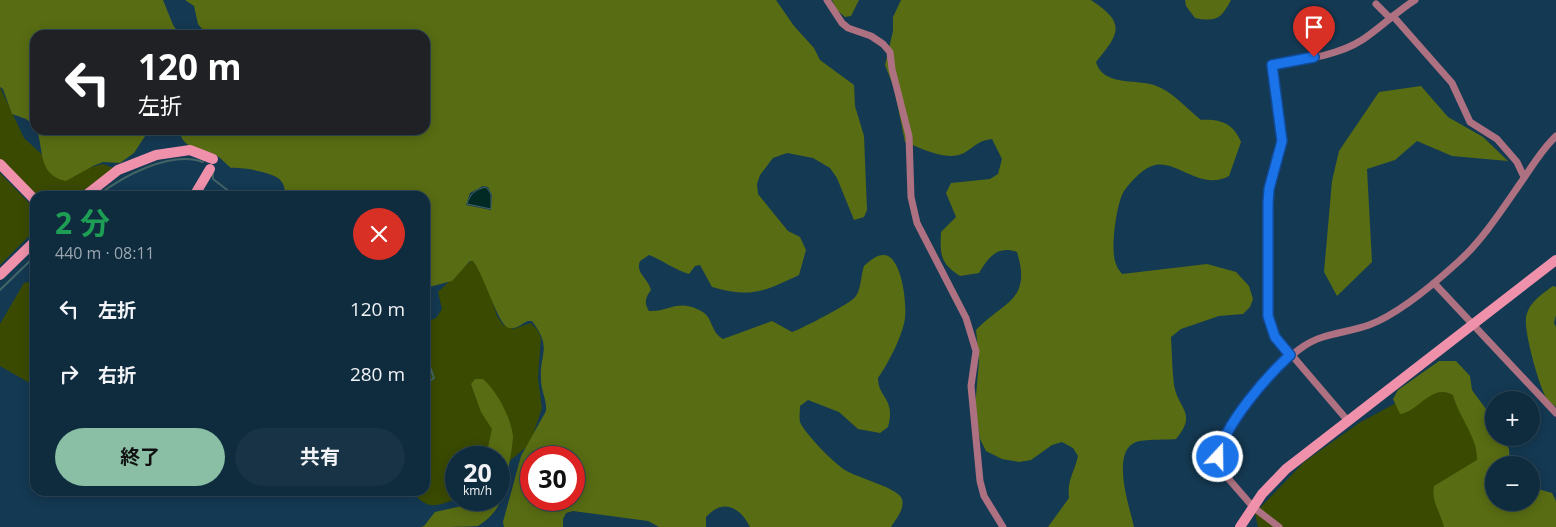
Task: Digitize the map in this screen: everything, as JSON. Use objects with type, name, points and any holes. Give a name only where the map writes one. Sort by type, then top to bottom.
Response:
[{"type":"street","points":[[827,0],[842,23],[848,28],[871,36],[883,44],[890,52],[892,69],[909,136],[911,197],[917,223],[971,328],[976,351],[971,386],[980,481],[984,496],[1003,527]]},
{"type":"street","points":[[1348,421],[1275,337],[1268,316],[1269,189],[1282,141],[1272,65],[1314,57],[1361,41],[1415,0]]},
{"type":"street","points":[[1376,4],[1391,17],[1452,83],[1470,122],[1497,139],[1517,162],[1524,177]]},
{"type":"street","points":[[1279,527],[1252,507],[1220,470],[1218,464],[1219,450],[1240,413],[1290,355],[1319,338],[1371,324],[1434,283],[1461,260],[1556,136]]},
{"type":"street","points":[[92,191],[118,170],[156,155],[190,150],[212,164],[197,191]]},
{"type":"street","points":[[0,164],[30,195]]},
{"type":"street","points":[[0,275],[30,246]]},
{"type":"street","points":[[1240,527],[1252,507],[1286,469],[1556,260]]},
{"type":"street","points":[[1434,283],[1556,413]]},
{"type":"green space","points":[[0,0],[163,0],[176,30],[30,30],[30,122],[12,114],[3,89],[0,87]]},
{"type":"green space","points":[[185,0],[776,0],[794,26],[814,48],[820,60],[854,85],[855,106],[864,136],[867,210],[864,217],[854,220],[837,178],[830,168],[813,158],[787,153],[773,158],[760,175],[757,184],[758,194],[788,231],[800,237],[806,250],[799,275],[776,286],[757,292],[737,292],[712,287],[700,265],[695,266],[689,274],[649,255],[640,261],[639,265],[640,272],[651,290],[646,298],[646,305],[649,311],[679,306],[699,310],[707,316],[716,332],[723,339],[772,321],[792,332],[846,304],[856,296],[864,266],[878,256],[890,257],[895,263],[902,282],[905,318],[898,341],[878,378],[879,385],[890,410],[888,427],[880,433],[858,429],[839,412],[808,400],[800,406],[800,422],[820,448],[845,470],[886,487],[899,495],[903,503],[900,514],[891,527],[750,527],[741,514],[731,507],[712,511],[706,517],[706,527],[659,527],[648,521],[573,511],[585,511],[585,446],[527,446],[546,411],[541,380],[544,351],[542,338],[532,321],[513,328],[503,324],[473,261],[470,261],[452,281],[430,287],[430,191],[285,191],[278,178],[255,170],[231,168],[216,155],[188,145],[181,137],[181,135],[430,135],[430,30],[203,30],[198,24],[194,6]],"holes":[[[483,186],[488,187],[492,195],[491,210],[466,205],[470,193]]]},
{"type":"green space","points":[[832,0],[859,0],[851,16],[845,17],[837,10]]},
{"type":"green space","points":[[901,0],[1091,0],[1110,15],[1116,29],[1110,43],[1096,62],[1105,75],[1161,88],[1201,120],[1214,120],[1230,126],[1241,142],[1229,176],[1218,180],[1208,180],[1170,166],[1152,166],[1139,174],[1124,191],[1120,201],[1114,230],[1114,258],[1122,274],[1207,264],[1236,272],[1249,286],[1253,299],[1250,307],[1243,314],[1219,316],[1181,329],[1171,337],[1174,385],[1185,411],[1186,423],[1176,439],[1140,441],[1128,448],[1124,457],[1123,468],[1126,494],[1134,527],[1048,527],[1069,498],[1070,481],[1078,456],[1073,448],[1062,442],[1052,445],[1031,460],[1019,462],[1002,459],[986,451],[980,439],[975,407],[979,361],[976,330],[1013,298],[1018,291],[1021,281],[1021,268],[1017,252],[1004,250],[994,254],[979,273],[960,276],[948,267],[943,258],[941,253],[941,232],[956,217],[946,193],[951,183],[990,179],[998,174],[1002,159],[992,139],[980,142],[964,153],[950,156],[934,153],[905,142],[894,88],[885,65],[893,31],[893,17]]},
{"type":"green space","points":[[1185,0],[1231,0],[1221,15],[1208,20],[1195,18],[1186,6]]},
{"type":"green space","points":[[1421,86],[1448,117],[1483,137],[1508,161],[1452,156],[1417,141],[1395,160],[1367,169],[1372,262],[1337,296],[1324,272],[1332,181],[1339,151],[1379,92]]},
{"type":"green space","points":[[0,87],[24,138],[60,171],[77,171],[103,164],[114,168],[83,191],[33,191],[0,160]]},
{"type":"green space","points":[[38,135],[146,135],[134,153],[120,163],[103,162],[66,181],[51,174],[44,162]]},
{"type":"green space","points":[[0,173],[30,204],[30,235],[0,265]]},
{"type":"green space","points":[[471,261],[475,261],[488,286],[497,316],[503,325],[513,329],[531,323],[538,331],[541,338],[538,378],[542,408],[530,444],[520,446],[520,452],[510,461],[510,446],[445,446],[445,503],[432,505],[427,504],[416,496],[430,496],[430,320],[436,318],[442,309],[438,292]]},
{"type":"green space","points":[[30,282],[30,383],[0,366],[0,324],[24,283]]},
{"type":"green space","points":[[1553,286],[1556,287],[1556,315],[1554,323],[1556,327],[1556,407],[1547,399],[1540,383],[1526,325],[1527,313],[1533,303]]},
{"type":"green space","points":[[1439,361],[1456,361],[1470,376],[1472,390],[1485,408],[1485,446],[1508,446],[1509,449],[1509,456],[1485,456],[1485,511],[1540,511],[1540,490],[1552,493],[1556,501],[1556,527],[1444,527],[1435,502],[1434,486],[1477,460],[1475,443],[1459,412],[1453,395],[1445,392],[1432,395],[1407,412],[1400,414],[1393,399],[1398,390]]},
{"type":"green space","points":[[1444,377],[1485,430],[1457,527],[1258,527],[1255,513],[1304,462],[1359,423]]},
{"type":"green space","points":[[475,379],[483,379],[493,390],[506,413],[513,436],[510,460],[510,446],[488,446],[492,429],[481,412],[471,384]]},
{"type":"green space","points":[[520,460],[520,511],[573,511],[566,513],[563,519],[563,527],[504,527],[503,522],[506,511],[510,511],[510,496]]},
{"type":"green space","points":[[445,510],[495,511],[478,526],[421,527],[424,526],[435,512]]},
{"type":"shaded area","points":[[486,187],[491,194],[491,209],[467,204],[474,192]]},
{"type":"waterway","points":[[104,191],[134,173],[162,162],[177,159],[203,162]]},
{"type":"waterway","points":[[213,174],[213,179],[229,191]]},
{"type":"waterway","points":[[0,290],[30,261]]},
{"type":"waterway","points":[[430,367],[434,378],[430,381]]},
{"type":"route","points":[[1218,457],[1219,450],[1235,419],[1279,365],[1290,355],[1275,337],[1268,316],[1269,189],[1282,141],[1272,65],[1314,57]]}]
